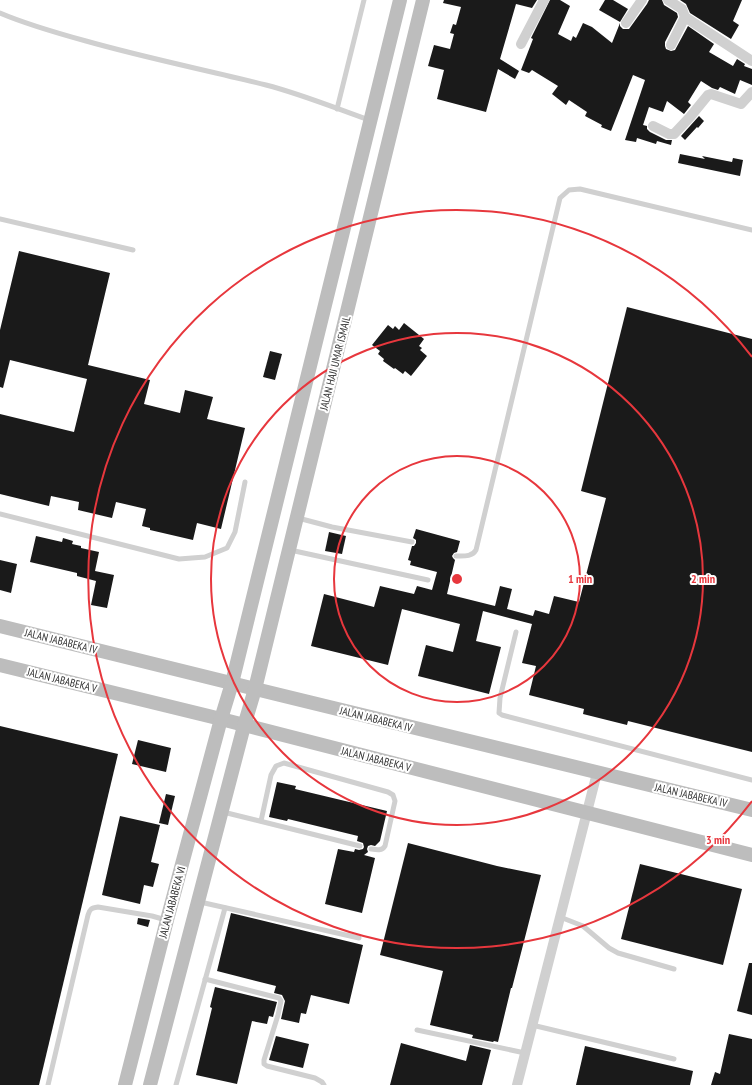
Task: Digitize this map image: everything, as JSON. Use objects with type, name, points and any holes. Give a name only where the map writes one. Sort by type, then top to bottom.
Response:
[{"type":"street","points":[[221,719],[232,683],[400,0]]},
{"type":"street","name":"JALAN HAJI UMAR ISMAIL","points":[[244,726],[255,689],[423,0]]},
{"type":"street","points":[[521,44],[544,0]]},
{"type":"street","points":[[626,23],[642,0]]},
{"type":"street","points":[[668,0],[682,9],[685,17],[752,60]]},
{"type":"street","points":[[671,44],[685,17]]},
{"type":"street","points":[[653,126],[669,134],[674,134],[708,95],[711,94],[741,104],[752,92]]},
{"type":"street","name":"JALAN JABABEKA IV","points":[[0,626],[752,810]]},
{"type":"street","name":"JALAN JABABEKA V","points":[[0,665],[221,719],[752,855]]},
{"type":"street","name":"JALAN JABABEKA VI","points":[[125,1085],[167,920],[221,719]]},
{"type":"street","points":[[150,1085],[244,726]]},
{"type":"street","points":[[517,1085],[597,773]]},
{"type":"lane","points":[[337,109],[364,0]]},
{"type":"lane","points":[[0,13],[15,20],[50,31],[121,51],[267,86],[305,97],[370,120]]},
{"type":"lane","points":[[456,556],[470,556],[476,550],[560,198],[568,190],[580,188],[752,230]]},
{"type":"lane","points":[[0,218],[133,250]]},
{"type":"lane","points":[[0,514],[179,559],[205,557],[227,548],[235,532],[244,482]]},
{"type":"lane","points":[[297,518],[332,527],[412,542]]},
{"type":"lane","points":[[289,549],[428,580]]},
{"type":"lane","points":[[516,632],[500,698],[499,713],[502,716],[752,780]]},
{"type":"lane","points":[[261,821],[271,775],[276,766],[284,763],[388,792],[393,795],[395,801],[385,846],[381,850],[371,849]]},
{"type":"lane","points":[[222,812],[360,846]]},
{"type":"lane","points":[[198,902],[359,938]]},
{"type":"lane","points":[[48,1085],[90,909],[98,907],[167,920]]},
{"type":"lane","points":[[176,1085],[225,908]]},
{"type":"lane","points":[[560,917],[582,926],[609,948],[618,953],[674,969]]},
{"type":"lane","points":[[205,979],[279,998],[281,1001],[278,1015],[264,1064],[315,1078],[324,1085]]},
{"type":"lane","points":[[532,1025],[674,1059]]},
{"type":"lane","points":[[418,1030],[525,1053]]},
{"type":"building","points":[[444,0],[537,0],[532,8],[516,4],[500,59],[519,71],[515,79],[498,69],[486,112],[437,99],[444,70],[428,66],[434,45],[450,49],[454,34],[450,33],[453,24],[456,25],[461,7],[443,3]]},
{"type":"building","points":[[550,0],[560,0],[570,6],[558,34],[571,41],[573,36],[576,38],[583,23],[592,27],[612,43],[620,23],[620,26],[623,29],[629,29],[649,0],[662,0],[664,5],[677,13],[678,17],[665,42],[666,49],[671,51],[675,50],[688,26],[714,44],[709,52],[733,66],[737,59],[745,64],[744,66],[752,69],[752,85],[740,80],[735,94],[720,87],[718,90],[712,88],[701,81],[688,102],[691,105],[684,114],[667,101],[663,112],[649,107],[643,125],[647,126],[647,129],[650,132],[666,140],[672,140],[671,145],[657,141],[656,144],[637,138],[636,142],[625,140],[645,80],[633,75],[611,131],[601,127],[602,125],[585,116],[587,112],[569,100],[566,105],[552,94],[558,86],[532,70],[529,73],[521,70],[533,39],[531,38]]},
{"type":"building","points":[[605,0],[613,0],[628,9],[620,22],[599,10]]},
{"type":"building","points":[[680,0],[742,0],[733,21],[739,25],[731,39],[690,13],[686,4]]},
{"type":"building","points":[[699,116],[704,121],[685,140],[681,136]]},
{"type":"building","points":[[680,154],[705,159],[702,156],[732,162],[733,158],[743,160],[740,176],[678,163]]},
{"type":"building","points":[[19,251],[110,273],[88,365],[150,380],[144,404],[180,413],[185,390],[213,397],[207,419],[245,428],[221,529],[197,523],[193,540],[150,530],[150,528],[142,526],[146,509],[116,502],[112,518],[78,510],[79,502],[51,496],[49,506],[0,494],[0,414],[74,432],[87,379],[10,360],[3,388],[0,387],[0,330]]},
{"type":"building","points":[[627,307],[752,339],[752,752],[628,721],[627,725],[583,714],[584,709],[529,695],[536,666],[522,663],[532,624],[483,611],[476,641],[501,647],[489,694],[418,676],[426,645],[453,652],[460,624],[402,609],[388,665],[311,646],[324,594],[374,607],[380,586],[414,594],[417,586],[432,590],[437,572],[410,565],[411,561],[408,560],[412,546],[416,543],[416,540],[413,538],[416,529],[460,541],[457,552],[452,556],[455,560],[447,594],[495,606],[500,586],[512,589],[507,609],[533,616],[535,610],[549,614],[554,596],[579,602],[606,498],[581,491]]},
{"type":"building","points":[[404,323],[424,339],[419,346],[422,348],[420,350],[427,356],[411,376],[405,371],[403,374],[383,361],[384,359],[378,354],[380,351],[372,345],[388,325],[393,329],[395,326],[399,330]]},
{"type":"building","points":[[270,351],[282,354],[275,380],[263,377]]},
{"type":"building","points":[[329,532],[346,536],[342,554],[325,551]]},
{"type":"building","points":[[36,536],[62,542],[63,538],[73,541],[72,544],[81,546],[81,548],[99,552],[95,571],[114,575],[107,608],[91,605],[96,581],[77,576],[77,573],[30,562]]},
{"type":"building","points":[[0,560],[17,564],[11,593],[0,590]]},
{"type":"building","points":[[0,726],[118,754],[39,1085],[0,1085]]},
{"type":"building","points":[[138,740],[171,748],[166,772],[132,764]]},
{"type":"building","points":[[277,782],[296,786],[295,789],[387,811],[380,841],[375,846],[368,846],[368,852],[364,855],[375,858],[362,913],[325,904],[338,849],[354,852],[355,849],[363,849],[363,843],[357,841],[358,836],[288,819],[287,821],[269,817]]},
{"type":"building","points":[[166,794],[175,796],[168,825],[159,823]]},
{"type":"building","points":[[120,816],[160,825],[151,862],[159,864],[153,887],[144,885],[140,904],[102,895]]},
{"type":"building","points":[[408,843],[497,866],[541,875],[498,1042],[472,1038],[473,1035],[430,1025],[443,971],[380,955]]},
{"type":"building","points":[[640,864],[742,889],[723,965],[621,939]]},
{"type":"building","points":[[231,913],[363,945],[349,1004],[311,995],[306,1014],[301,1013],[299,1023],[281,1019],[285,1001],[282,995],[274,993],[276,986],[217,971]]},
{"type":"building","points":[[138,918],[150,920],[148,927],[137,924]]},
{"type":"building","points":[[749,963],[752,963],[752,1015],[737,1011]]},
{"type":"building","points":[[215,987],[277,1002],[273,1017],[269,1016],[267,1024],[252,1021],[237,1084],[196,1075],[212,1008],[210,1007]]},
{"type":"building","points":[[729,1034],[752,1039],[752,1085],[711,1085],[715,1072],[720,1074]]},
{"type":"building","points":[[276,1036],[309,1044],[303,1068],[269,1060]]},
{"type":"building","points":[[401,1043],[466,1061],[470,1045],[491,1050],[482,1085],[390,1085]]},
{"type":"building","points":[[585,1046],[693,1071],[690,1085],[576,1085]]}]
